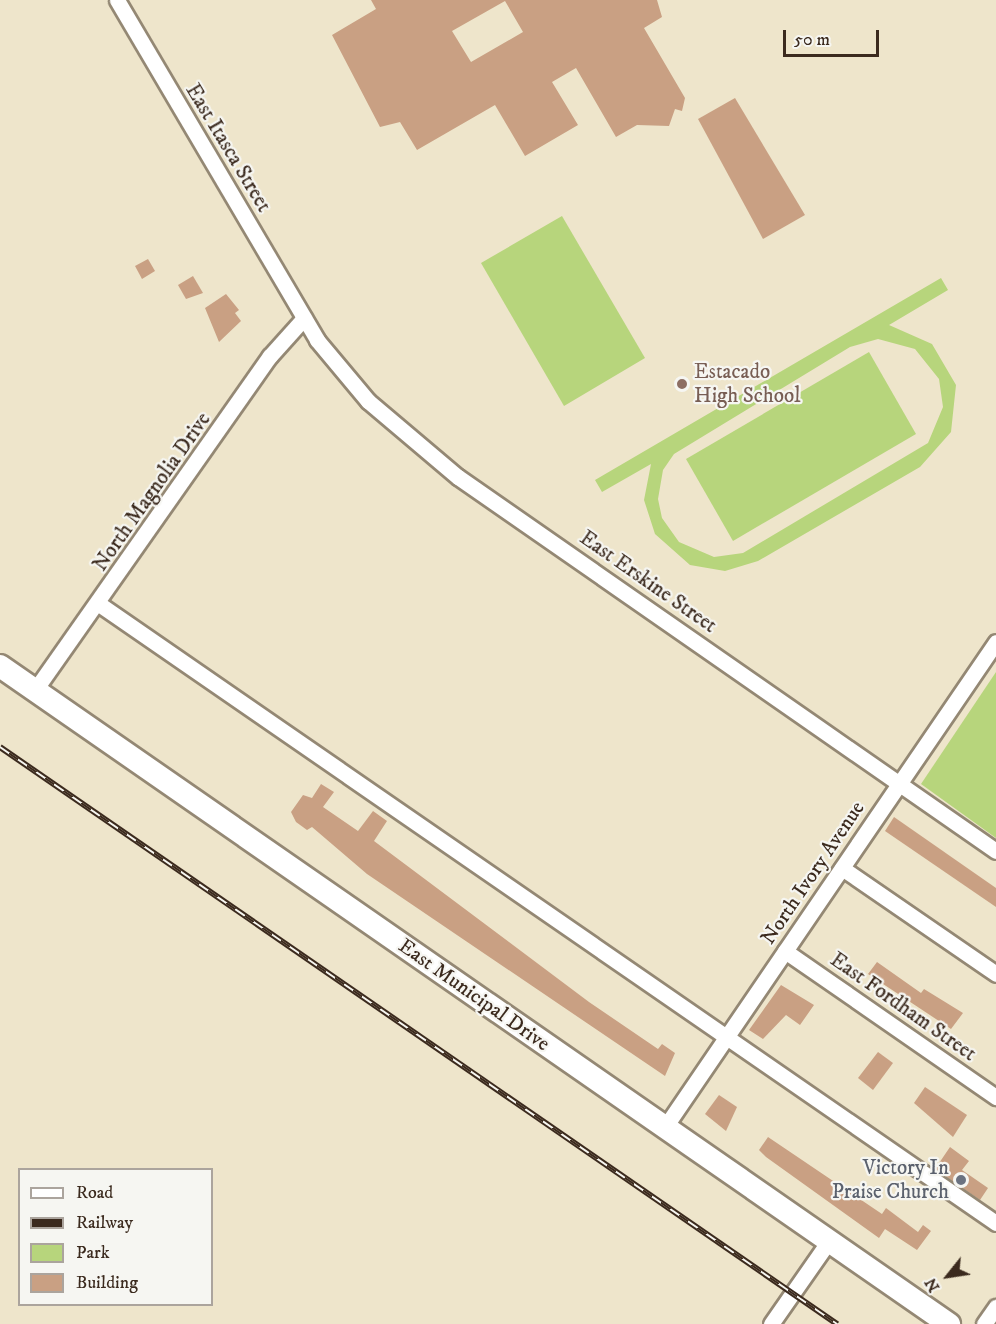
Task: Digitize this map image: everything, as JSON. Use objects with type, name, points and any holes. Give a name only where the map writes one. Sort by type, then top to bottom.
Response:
[{"type":"street","name":"East Itasca Street","points":[[117,0],[303,318]]},
{"type":"street","name":"North Magnolia Drive","points":[[35,690],[99,604],[270,356],[303,318]]},
{"type":"street","name":"East Erskine Street","points":[[303,318],[354,385],[422,450],[996,851]]},
{"type":"street","points":[[99,604],[996,1223]]},
{"type":"street","name":"North Ivory Avenue","points":[[665,1127],[996,642]]},
{"type":"street","name":"East Municipal Drive","points":[[0,666],[949,1324]]},
{"type":"street","points":[[842,868],[996,974]]},
{"type":"street","name":"East Fordham Street","points":[[786,951],[996,1097]]},
{"type":"street","points":[[771,1324],[829,1241]]},
{"type":"street","points":[[984,1324],[996,1307]]},
{"type":"green space","points":[[562,216],[645,358],[564,406],[481,263]]},
{"type":"green space","points":[[941,278],[948,290],[889,325],[932,344],[956,385],[951,432],[920,467],[758,561],[725,571],[690,565],[655,534],[644,500],[651,464],[602,492],[595,480]],"holes":[[[878,339],[915,349],[939,379],[943,407],[928,443],[743,553],[714,557],[679,542],[662,518],[658,499],[663,470],[674,454],[850,347]]]},
{"type":"green space","points":[[869,352],[916,434],[733,541],[686,459]]},
{"type":"green space","points":[[996,672],[996,838],[921,784]]},
{"type":"building","points":[[371,0],[657,0],[662,17],[644,28],[685,98],[682,111],[675,109],[669,126],[637,125],[616,137],[576,68],[552,82],[578,125],[525,156],[495,105],[417,150],[400,122],[380,127],[332,35],[376,9]],"holes":[[[505,1],[523,32],[471,62],[452,31]]]},
{"type":"building","points":[[735,98],[805,215],[763,239],[698,119]]},
{"type":"building","points":[[148,259],[155,271],[142,279],[135,266]]},
{"type":"building","points":[[193,276],[203,293],[186,299],[178,285]]},
{"type":"building","points":[[226,294],[239,310],[235,313],[241,321],[219,342],[205,308]]},
{"type":"building","points":[[321,784],[334,792],[323,807],[358,831],[373,811],[387,821],[374,841],[589,1002],[658,1049],[662,1044],[675,1053],[665,1076],[367,874],[312,827],[307,830],[296,822],[291,812],[303,795],[312,798]]},
{"type":"building","points":[[894,817],[996,888],[996,907],[885,831]]},
{"type":"building","points":[[877,962],[921,993],[924,989],[963,1013],[951,1029],[868,974]]},
{"type":"building","points":[[781,985],[814,1005],[800,1025],[786,1015],[763,1039],[749,1030]]},
{"type":"building","points":[[878,1052],[893,1063],[873,1090],[858,1078]]},
{"type":"building","points":[[925,1087],[967,1115],[953,1137],[914,1103]]},
{"type":"building","points":[[719,1095],[737,1107],[726,1131],[705,1114]]},
{"type":"building","points":[[768,1137],[882,1214],[886,1208],[918,1232],[923,1225],[931,1231],[917,1250],[885,1229],[879,1238],[766,1157],[759,1150]]},
{"type":"building","name":"Victory In Praise Church","points":[[950,1147],[969,1161],[962,1170],[988,1188],[980,1200],[935,1169]]},
{"type":"railway","points":[[0,747],[837,1324]]},
{"type":"place","name":"Estacado High School","points":[[682,384]]},
{"type":"place","name":"Victory In Praise Church","points":[[961,1180]]}]
